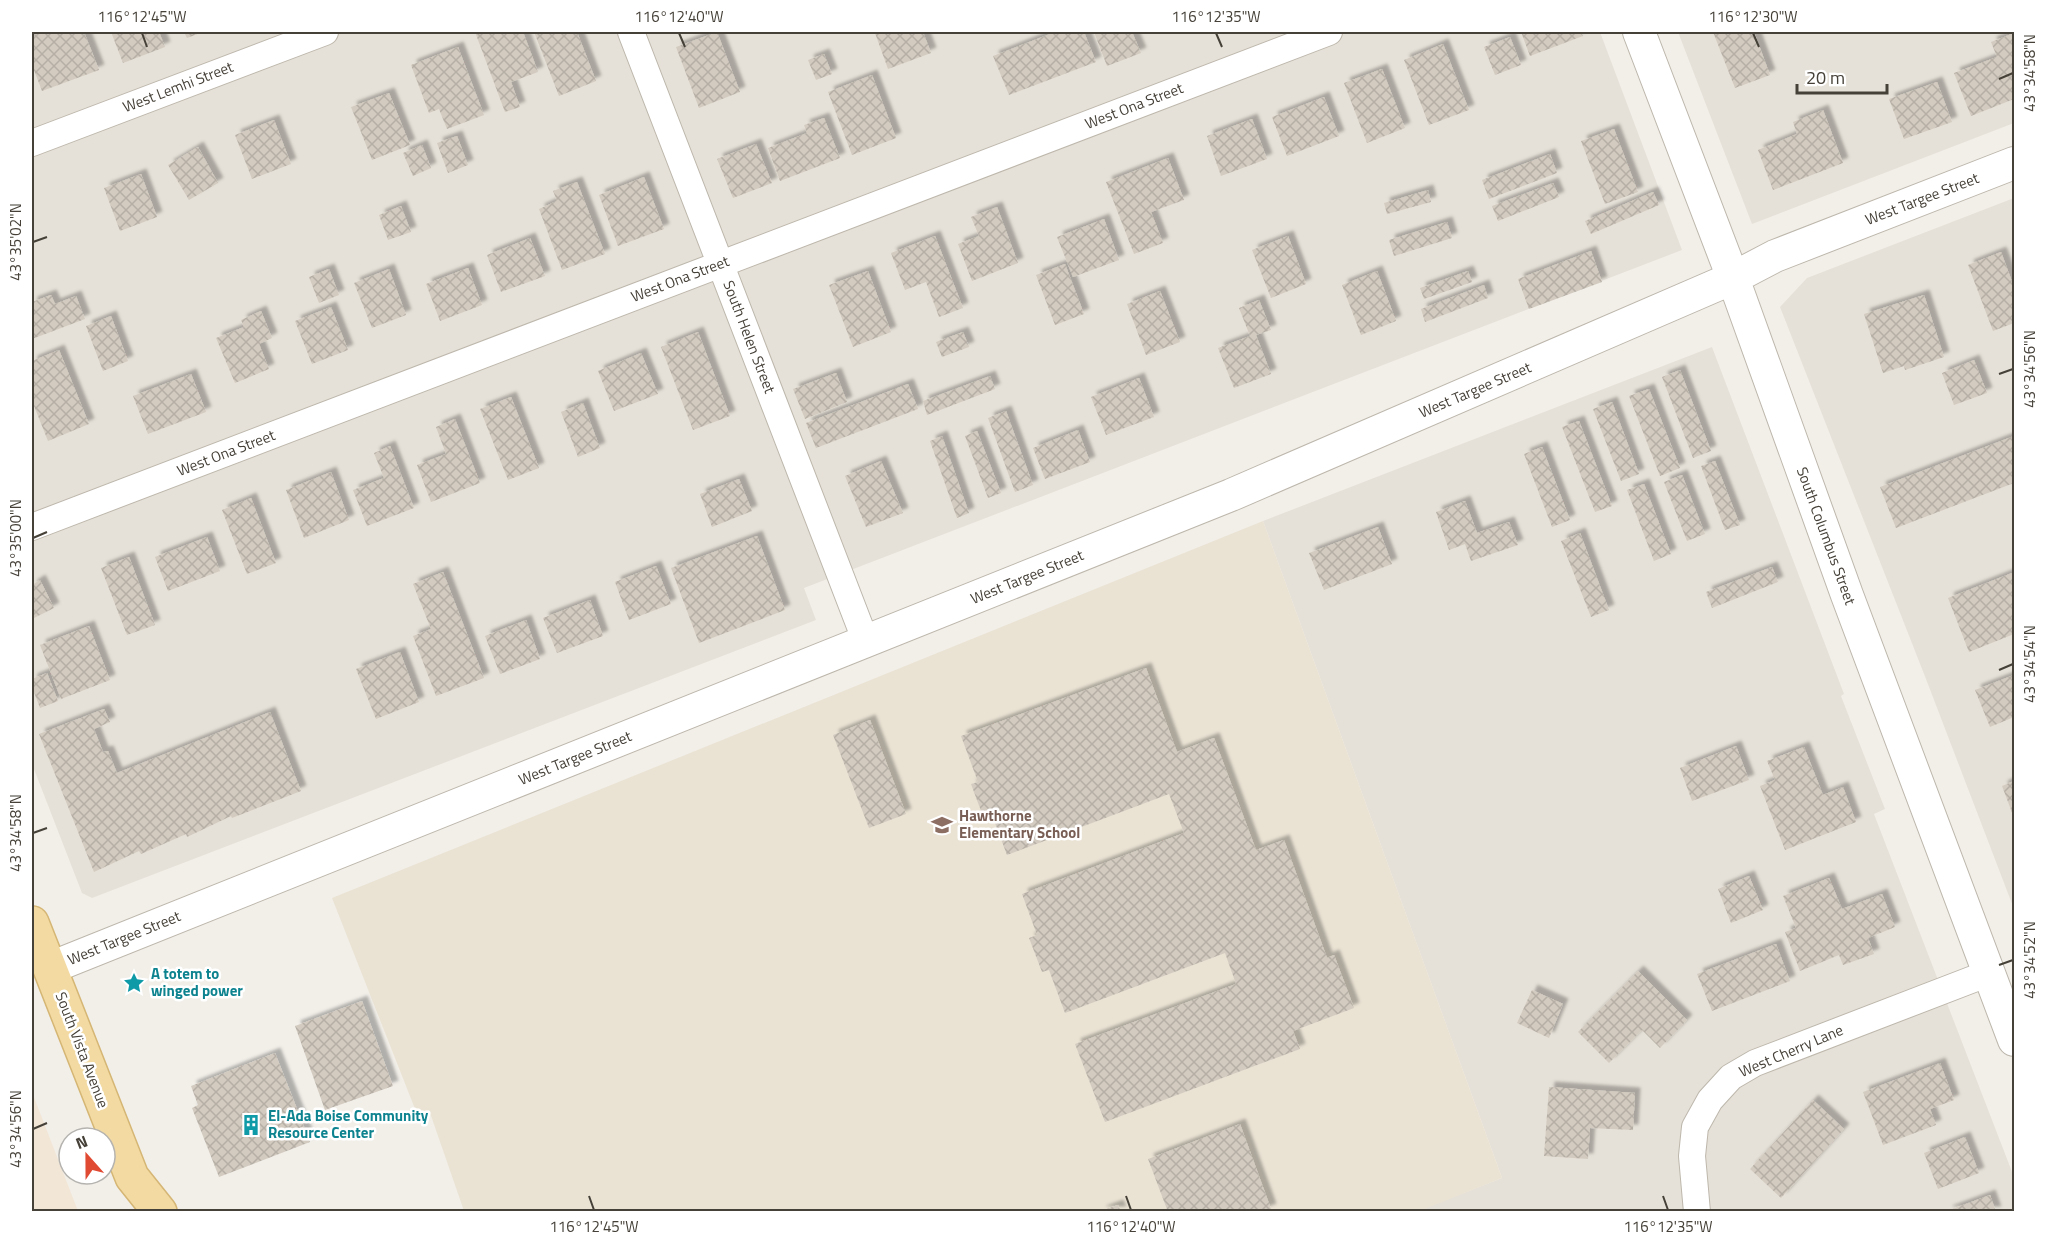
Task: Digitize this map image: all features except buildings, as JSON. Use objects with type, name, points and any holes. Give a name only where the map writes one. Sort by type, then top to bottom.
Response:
[{"type":"main road","name":"South Vista Avenue","points":[[32,922],[41,972],[132,1177],[160,1212]]},
{"type":"main road","name":"South Vista Avenue","points":[[130,1212],[132,1177]]},
{"type":"street","name":"West Lemhi Street","points":[[32,143],[325,32]]},
{"type":"street","name":"South Helen Street","points":[[632,32],[866,642]]},
{"type":"street","name":"West Ona Street","points":[[32,527],[1329,32]]},
{"type":"street","name":"South Columbus Street","points":[[1639,32],[1733,278],[1851,606],[2014,1040]]},
{"type":"street","name":"West Targee Street","points":[[41,972],[1231,495],[1733,278],[1775,256],[2014,163]]},
{"type":"street","name":"West Cherry Lane","points":[[1697,1212],[1692,1156],[1695,1128],[1710,1100],[1731,1077],[1755,1063],[1989,973]]},
{"type":"shaded area","points":[[32,32],[1600,32],[1682,250],[804,588],[816,620],[92,898],[82,893],[32,764]]},
{"type":"shaded area","points":[[1678,32],[2014,32],[2014,123],[1752,224]]},
{"type":"shaded area","points":[[2014,198],[2014,909],[1780,307],[1807,278]]},
{"type":"shaded area","points":[[1712,347],[1844,694],[1841,696],[1885,809],[1874,814],[2014,1177],[2014,1211],[1417,1211],[1502,1178],[1263,521]]},
{"type":"shaded area","name":"Hawthorne Elementary School","points":[[1263,521],[1502,1178],[1417,1212],[464,1211],[429,1110],[417,1114],[332,898]]},
{"type":"shaded area","points":[[32,1092],[57,1157],[57,1186],[68,1186],[78,1211],[32,1211]]},
{"type":"place","name":"Hawthorne Elementary School","points":[[942,825]]},
{"type":"place","name":"A totem to winged power","points":[[134,983]]},
{"type":"place","name":"El-Ada Boise Community Resource Center","points":[[251,1125]]}]
